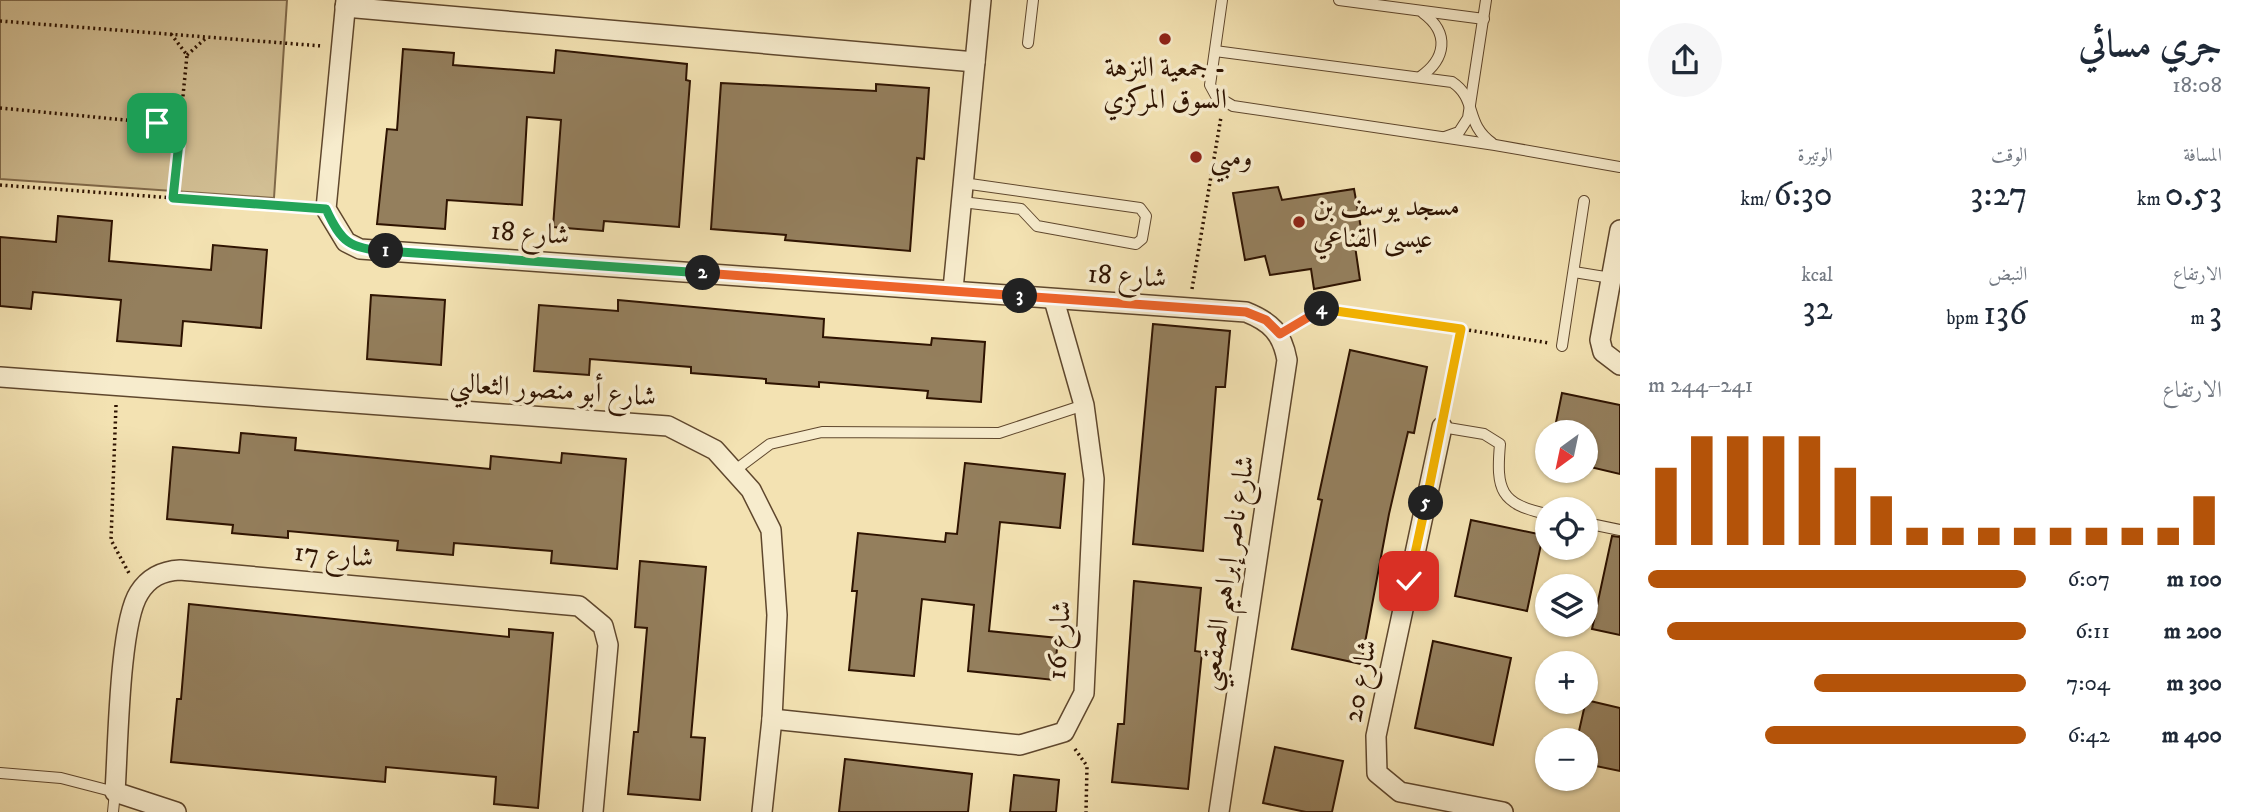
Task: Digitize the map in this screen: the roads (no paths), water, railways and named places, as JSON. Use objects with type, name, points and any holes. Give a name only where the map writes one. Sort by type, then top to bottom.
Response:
[{"type":"street","points":[[953,289],[981,0]]},
{"type":"street","points":[[345,4],[975,62]]},
{"type":"street","name":"شارع 18","points":[[345,4],[326,209],[335,228],[346,242],[360,249],[953,289],[1054,300],[1246,312],[1266,320],[1282,339]]},
{"type":"street","points":[[1620,230],[1600,340],[1603,352],[1620,365]]},
{"type":"street","name":"شارع 16","points":[[772,719],[1020,745],[1064,732],[1084,693],[1094,479],[1084,405],[1054,300]]},
{"type":"street","name":"شارع ناصر إبراهيم الصقعبي","points":[[1219,812],[1287,360],[1282,339]]},
{"type":"street","name":"شارع أبو منصور الثعالبي","points":[[0,377],[668,426],[715,450],[751,490],[771,530],[777,615],[772,719],[762,812]]},
{"type":"street","name":"شارع 20","points":[[1442,427],[1376,736],[1377,773],[1400,792],[1503,812]]},
{"type":"street","name":"شارع 17","points":[[115,792],[127,628],[139,592],[155,576],[180,570],[579,606],[603,626],[608,645],[593,812]]},
{"type":"street","points":[[115,792],[176,812]]},
{"type":"lane","points":[[1028,43],[1033,0]]},
{"type":"lane","points":[[1222,0],[1210,85],[1213,92],[1233,106],[1495,145],[1620,167]]},
{"type":"lane","points":[[1339,0],[1483,19]]},
{"type":"lane","points":[[1441,137],[1459,132],[1470,110],[1486,0]]},
{"type":"lane","points":[[1419,11],[1438,27],[1443,43],[1438,62],[1420,77]]},
{"type":"lane","points":[[1215,51],[1452,82],[1467,98],[1475,127],[1495,145]]},
{"type":"lane","points":[[1021,209],[1023,192]]},
{"type":"lane","points":[[1023,192],[1140,208],[1146,215],[1142,239],[1136,244],[1037,226],[1021,209],[962,193],[1023,192]]},
{"type":"lane","points":[[1562,346],[1584,201]]},
{"type":"lane","points":[[1574,272],[1611,278]]},
{"type":"lane","points":[[734,471],[770,444],[822,432],[999,433],[1084,405]]},
{"type":"lane","points":[[1442,427],[1492,437],[1500,444],[1499,483],[1503,493],[1524,509],[1535,511]]},
{"type":"lane","points":[[1598,525],[1620,530]]},
{"type":"lane","points":[[0,773],[61,778],[115,792],[113,812]]},
{"type":"place","name":"جمعية النزهة - السوق المركزي","points":[[1165,39]]},
{"type":"place","name":"ومبي","points":[[1196,157]]},
{"type":"place","name":"مسجد يوسف بن عيسى القناعي","points":[[1299,222]]}]
